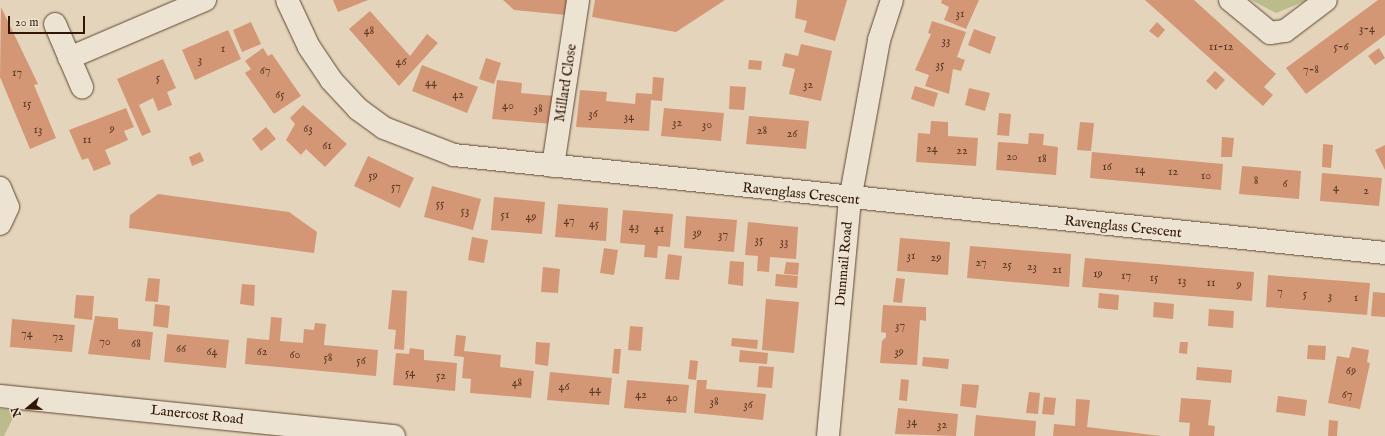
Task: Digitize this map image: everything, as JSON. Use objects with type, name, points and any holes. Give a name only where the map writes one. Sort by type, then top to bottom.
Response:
[{"type":"street","points":[[69,58],[206,0]]},
{"type":"street","name":"Ravenglass Crescent","points":[[287,0],[309,47],[331,80],[358,109],[384,128],[454,155],[850,200],[1385,253]]},
{"type":"street","name":"Millard Close","points":[[554,166],[578,0]]},
{"type":"street","name":"Dunmail Road","points":[[828,436],[850,200],[877,47],[892,0]]},
{"type":"street","points":[[1230,0],[1270,33],[1285,31],[1326,0]]},
{"type":"street","points":[[55,24],[82,87]]},
{"type":"street","points":[[0,188],[8,207],[0,224]]},
{"type":"street","name":"Lanercost Road","points":[[0,396],[279,430],[394,436]]},
{"type":"shaded area","points":[[1251,0],[1308,0],[1276,13]]},
{"type":"shaded area","points":[[0,409],[17,410],[4,436],[0,436]]},
{"type":"building","points":[[333,0],[368,0],[338,12]]},
{"type":"building","points":[[503,0],[567,0],[566,15],[514,10]]},
{"type":"building","points":[[595,0],[725,0],[676,32],[592,17]]},
{"type":"building","points":[[797,0],[847,0],[835,41],[804,32],[807,21],[795,18]]},
{"type":"building","points":[[942,0],[979,0],[966,29],[944,20],[949,7],[941,3]]},
{"type":"building","points":[[1145,0],[1194,0],[1276,74],[1264,87],[1273,95],[1263,106]]},
{"type":"building","points":[[1378,0],[1385,0],[1385,35],[1306,94],[1286,68]]},
{"type":"building","points":[[1,7],[38,84],[34,85],[56,138],[30,149],[0,77]]},
{"type":"building","points":[[370,11],[410,56],[427,34],[438,43],[399,86],[349,29]]},
{"type":"building","points":[[932,21],[966,32],[957,57],[965,60],[961,71],[953,69],[949,94],[925,86],[929,75],[915,70],[931,34],[928,33]]},
{"type":"building","points":[[251,22],[261,44],[242,52],[233,30]]},
{"type":"building","points":[[1157,22],[1165,30],[1158,38],[1149,31]]},
{"type":"building","points":[[974,29],[996,37],[990,54],[968,45]]},
{"type":"building","points":[[228,30],[241,59],[195,80],[182,50]]},
{"type":"building","points":[[801,44],[832,51],[821,101],[789,94],[795,69],[782,66],[785,53],[798,56]]},
{"type":"building","points":[[263,48],[268,56],[272,54],[301,96],[274,114],[245,73],[251,69],[245,61]]},
{"type":"building","points":[[1379,48],[1385,58],[1375,65],[1368,56]]},
{"type":"building","points":[[486,58],[501,63],[494,84],[479,79]]},
{"type":"building","points":[[163,59],[176,88],[167,92],[172,105],[158,111],[153,98],[139,105],[151,132],[142,136],[117,79]]},
{"type":"building","points":[[749,60],[762,61],[761,70],[748,69]]},
{"type":"building","points":[[422,65],[478,87],[467,113],[412,91]]},
{"type":"building","points":[[1215,71],[1225,80],[1216,90],[1206,81]]},
{"type":"building","points":[[653,77],[664,78],[662,101],[651,100],[649,131],[576,127],[580,90],[607,92],[606,101],[635,104],[636,93],[652,94]]},
{"type":"building","points":[[497,80],[522,83],[521,93],[554,96],[552,124],[492,119]]},
{"type":"building","points":[[730,86],[746,87],[744,110],[729,109]]},
{"type":"building","points":[[915,86],[938,93],[934,107],[911,99]]},
{"type":"building","points":[[969,88],[990,93],[985,111],[965,105]]},
{"type":"building","points":[[303,105],[347,144],[325,167],[306,149],[301,155],[286,140],[295,124],[290,118]]},
{"type":"building","points":[[126,108],[134,127],[124,131],[128,140],[105,150],[111,164],[94,171],[88,158],[82,160],[69,130]]},
{"type":"building","points":[[664,108],[724,113],[721,141],[661,136]]},
{"type":"building","points":[[999,113],[1011,114],[1009,136],[997,135]]},
{"type":"building","points":[[749,116],[809,121],[806,149],[746,144]]},
{"type":"building","points":[[931,121],[948,122],[948,136],[978,138],[976,166],[916,162],[918,133],[930,134]]},
{"type":"building","points":[[1080,122],[1094,123],[1091,151],[1077,150]]},
{"type":"building","points":[[266,127],[276,139],[261,151],[252,139]]},
{"type":"building","points":[[1029,133],[1044,134],[1043,145],[1058,147],[1056,175],[996,170],[998,142],[1028,144]]},
{"type":"building","points":[[1222,137],[1234,138],[1232,157],[1221,157]]},
{"type":"building","points":[[1323,144],[1333,145],[1331,168],[1322,167]]},
{"type":"building","points":[[1385,145],[1385,170],[1375,150]]},
{"type":"building","points":[[200,152],[204,161],[192,166],[189,157]]},
{"type":"building","points":[[1092,152],[1223,164],[1221,190],[1090,178]]},
{"type":"building","points":[[368,156],[414,178],[400,208],[354,186]]},
{"type":"building","points":[[1242,166],[1301,171],[1299,199],[1239,194]]},
{"type":"building","points":[[1322,173],[1382,178],[1379,206],[1320,201]]},
{"type":"building","points":[[432,186],[481,199],[473,230],[424,217]]},
{"type":"building","points":[[158,194],[289,212],[317,232],[314,253],[129,228],[130,215]]},
{"type":"building","points":[[494,197],[545,202],[542,234],[491,230]]},
{"type":"building","points":[[558,204],[608,208],[606,241],[555,237]]},
{"type":"building","points":[[623,210],[673,214],[670,247],[658,246],[657,258],[644,257],[645,245],[620,243]]},
{"type":"building","points":[[686,216],[737,220],[734,252],[684,248]]},
{"type":"building","points":[[748,222],[798,227],[796,259],[770,257],[769,272],[757,271],[758,256],[745,255]]},
{"type":"building","points":[[472,237],[488,240],[484,263],[468,260]]},
{"type":"building","points":[[900,238],[950,242],[948,275],[897,271]]},
{"type":"building","points":[[970,246],[1071,254],[1069,287],[967,278]]},
{"type":"building","points":[[604,248],[618,250],[614,275],[600,273]]},
{"type":"building","points":[[668,254],[682,256],[679,280],[665,279]]},
{"type":"building","points":[[1085,258],[1254,272],[1252,301],[1082,287]]},
{"type":"building","points":[[730,261],[744,262],[743,286],[728,284]]},
{"type":"building","points":[[786,262],[799,263],[798,275],[784,274]]},
{"type":"building","points":[[543,267],[560,269],[558,293],[541,292]]},
{"type":"building","points":[[776,274],[798,276],[797,288],[775,286]]},
{"type":"building","points":[[1268,275],[1370,283],[1367,315],[1266,307]]},
{"type":"building","points":[[148,278],[160,279],[158,302],[145,301]]},
{"type":"building","points":[[896,278],[905,279],[902,303],[893,302]]},
{"type":"building","points":[[242,284],[255,285],[254,306],[240,304]]},
{"type":"building","points":[[392,290],[407,291],[404,350],[394,349],[396,330],[388,329]]},
{"type":"building","points":[[1373,292],[1385,293],[1385,317],[1371,316]]},
{"type":"building","points":[[1099,293],[1119,295],[1118,310],[1098,308]]},
{"type":"building","points":[[76,295],[94,296],[92,320],[74,318]]},
{"type":"building","points":[[766,299],[799,302],[794,353],[762,350]]},
{"type":"building","points":[[1154,302],[1174,304],[1173,319],[1153,317]]},
{"type":"building","points":[[155,304],[170,306],[168,328],[153,326]]},
{"type":"building","points":[[883,305],[926,307],[926,321],[920,320],[917,365],[880,363],[882,341],[886,337],[886,333],[881,332]]},
{"type":"building","points":[[1209,309],[1234,311],[1233,328],[1208,326]]},
{"type":"building","points":[[95,316],[118,318],[118,329],[153,332],[150,360],[88,354]]},
{"type":"building","points":[[271,317],[282,318],[280,341],[303,343],[304,329],[314,330],[315,323],[326,324],[324,345],[378,350],[376,376],[245,364],[247,338],[269,340]]},
{"type":"building","points":[[12,319],[75,325],[72,352],[10,347]]},
{"type":"building","points":[[630,326],[643,327],[641,351],[628,350]]},
{"type":"building","points":[[167,334],[229,340],[226,368],[164,362]]},
{"type":"building","points":[[456,335],[466,336],[464,351],[501,355],[500,367],[534,371],[531,398],[470,393],[471,379],[462,378],[464,357],[454,356]]},
{"type":"building","points":[[732,338],[758,340],[757,349],[731,346]]},
{"type":"building","points":[[536,342],[550,343],[548,366],[535,364]]},
{"type":"building","points":[[1180,342],[1188,342],[1187,354],[1179,353]]},
{"type":"building","points":[[1308,345],[1326,346],[1325,360],[1307,359]]},
{"type":"building","points":[[1352,347],[1369,350],[1367,362],[1370,363],[1360,409],[1328,403],[1337,356],[1349,358]]},
{"type":"building","points":[[410,348],[424,350],[424,360],[457,363],[455,391],[393,385],[396,353],[409,354]]},
{"type":"building","points":[[614,349],[621,349],[619,374],[612,373]]},
{"type":"building","points":[[740,350],[768,353],[767,364],[739,362]]},
{"type":"building","points":[[923,357],[949,359],[948,369],[922,366]]},
{"type":"building","points":[[690,360],[698,361],[696,380],[688,379]]},
{"type":"building","points":[[759,366],[774,367],[772,388],[757,387]]},
{"type":"building","points":[[1197,367],[1232,370],[1231,383],[1196,380]]},
{"type":"building","points":[[550,372],[612,378],[609,405],[547,400]]},
{"type":"building","points":[[901,379],[909,380],[907,401],[899,400]]},
{"type":"building","points":[[627,380],[689,385],[686,413],[624,408]]},
{"type":"building","points":[[697,380],[707,380],[706,389],[766,394],[763,420],[694,413]]},
{"type":"building","points":[[962,384],[979,385],[976,408],[960,406]]},
{"type":"building","points":[[1029,392],[1040,393],[1038,414],[1026,413]]},
{"type":"building","points":[[1278,396],[1307,400],[1305,416],[1276,412]]},
{"type":"building","points":[[1044,397],[1056,398],[1054,415],[1042,414]]},
{"type":"building","points":[[1181,398],[1211,400],[1208,425],[1215,426],[1214,436],[1189,436],[1190,423],[1179,422]]},
{"type":"building","points":[[1076,399],[1090,400],[1087,427],[1161,436],[1053,436],[1054,424],[1075,426]]},
{"type":"building","points":[[898,408],[958,414],[956,436],[895,434]]},
{"type":"building","points":[[976,415],[1036,421],[1035,436],[974,436]]},
{"type":"building","points":[[1329,420],[1338,421],[1337,436],[1328,436]]}]
